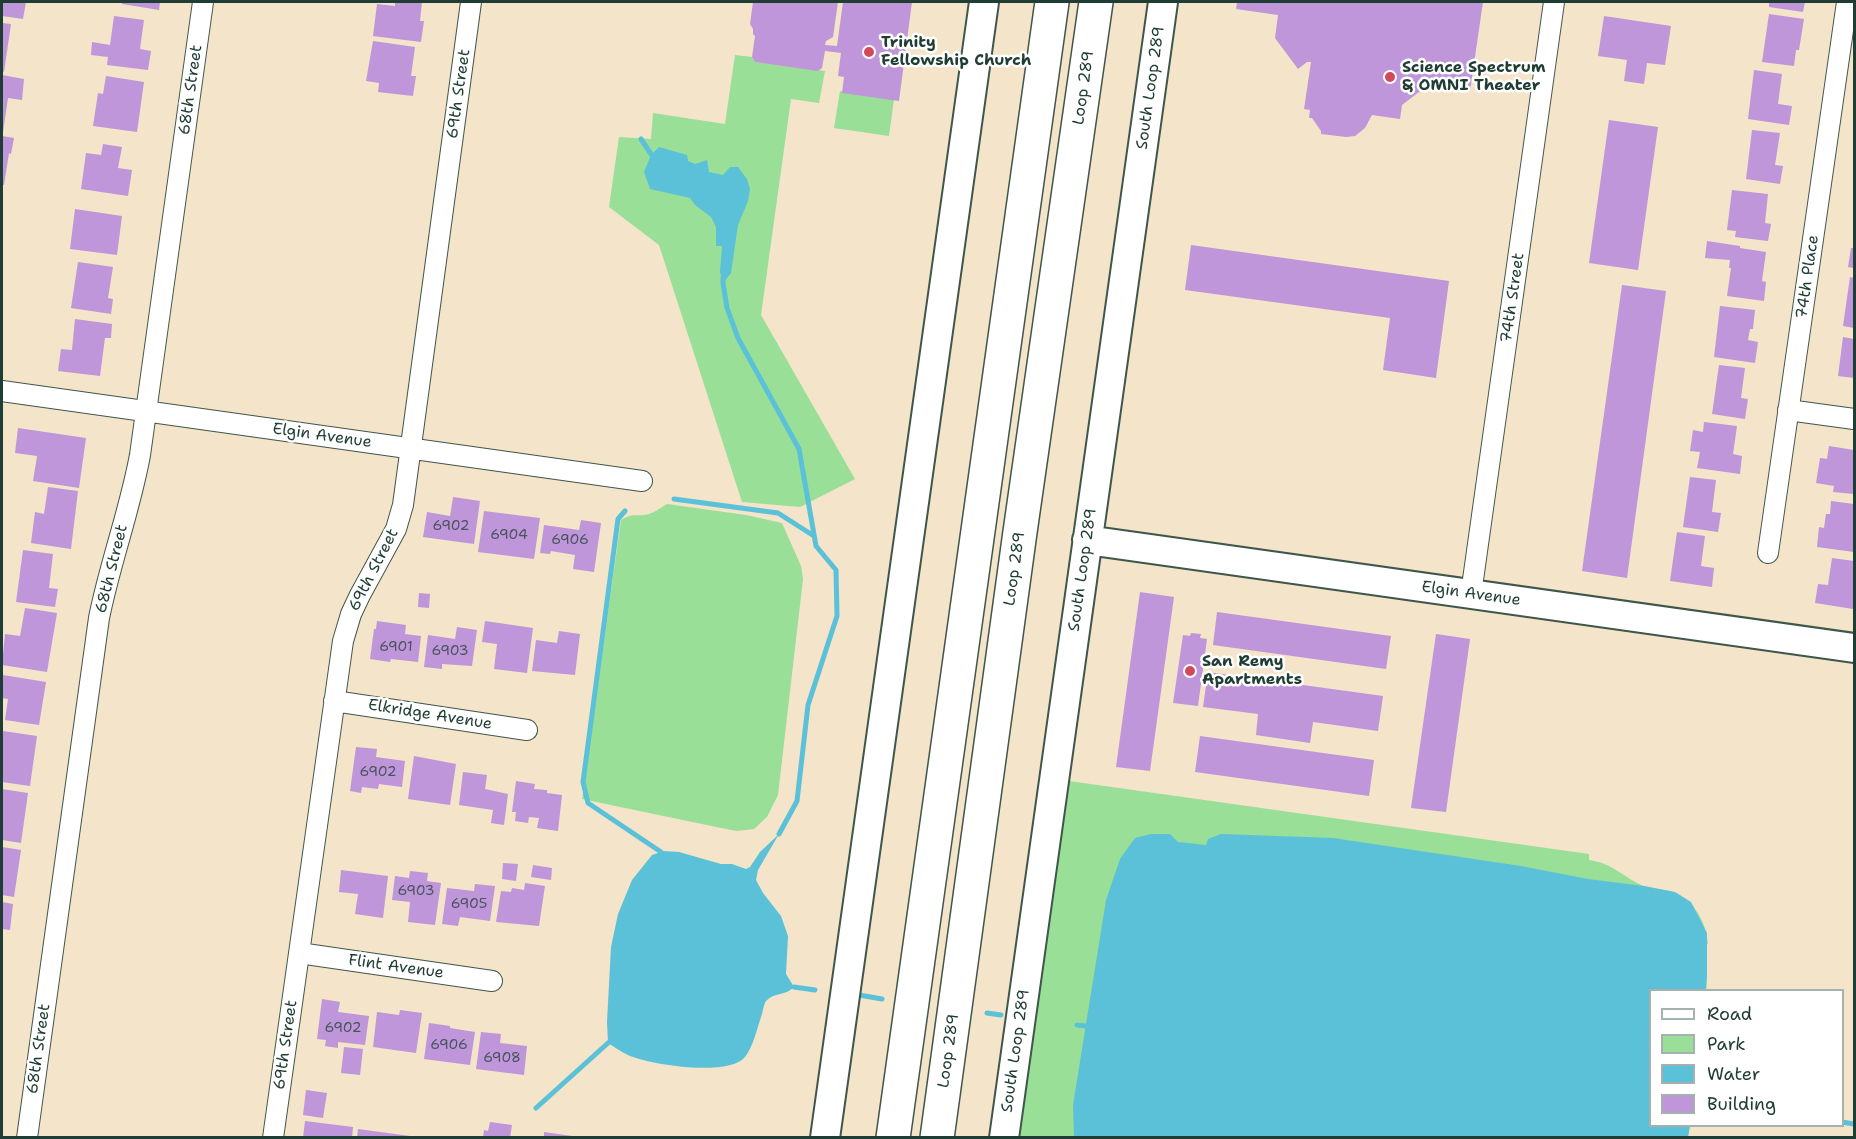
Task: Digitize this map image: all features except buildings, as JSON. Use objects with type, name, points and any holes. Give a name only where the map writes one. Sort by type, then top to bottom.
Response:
[{"type":"highway","points":[[893,1137],[1052,2]]},
{"type":"highway","name":"Loop 289","points":[[939,1137],[1019,544],[1096,2]]},
{"type":"main road","points":[[825,1137],[984,2]]},
{"type":"main road","name":"South Loop 289","points":[[1004,1137],[1163,2]]},
{"type":"main road","name":"Elgin Avenue","points":[[1088,540],[1854,648]]},
{"type":"street","name":"68th Street","points":[[27,1137],[99,618],[135,484],[203,2]]},
{"type":"street","name":"69th Street","points":[[273,1137],[346,627],[360,595],[396,528],[403,505],[471,2]]},
{"type":"street","name":"74th Street","points":[[1471,594],[1554,2]]},
{"type":"street","name":"74th Place","points":[[1768,553],[1847,2]]},
{"type":"street","name":"Elgin Avenue","points":[[2,392],[642,481]]},
{"type":"street","points":[[1788,410],[1854,419]]},
{"type":"street","name":"Elkridge Avenue","points":[[334,700],[527,730]]},
{"type":"street","name":"Flint Avenue","points":[[299,953],[492,981]]},
{"type":"green space","points":[[735,55],[752,57],[755,62],[825,71],[819,103],[791,99],[761,315],[855,479],[800,507],[742,502],[659,245],[609,207],[619,137],[651,139],[653,113],[725,124]]},
{"type":"green space","points":[[840,91],[895,92],[889,136],[834,128]]},
{"type":"green space","points":[[667,504],[746,515],[782,523],[801,566],[803,579],[778,795],[767,817],[754,829],[737,831],[582,799],[621,520],[656,511]]},
{"type":"green space","points":[[1069,781],[1589,854],[1589,860],[1612,867],[1637,883],[1680,895],[1698,912],[1705,928],[1708,944],[1692,942],[1687,973],[1707,976],[1706,989],[1649,989],[1649,1127],[1690,1127],[1688,1137],[1019,1138]]},
{"type":"water","points":[[659,147],[687,155],[688,161],[695,164],[707,160],[709,172],[723,175],[730,167],[738,167],[747,179],[750,189],[748,201],[738,225],[731,273],[723,283],[720,272],[722,246],[716,246],[716,227],[711,217],[695,205],[690,198],[650,189],[644,172],[651,155]]},
{"type":"water","points":[[779,834],[758,870],[756,880],[781,916],[788,936],[786,974],[794,987],[766,1001],[753,1042],[745,1057],[723,1067],[689,1067],[639,1059],[625,1054],[608,1043],[611,947],[618,914],[632,880],[652,855],[664,851],[679,852],[746,869]]},
{"type":"water","points":[[1151,834],[1170,834],[1178,842],[1206,845],[1208,839],[1221,834],[1333,838],[1675,892],[1691,902],[1707,933],[1706,989],[1649,989],[1649,1127],[1690,1127],[1688,1137],[1074,1137],[1073,1105],[1106,900],[1120,859],[1135,838]]},
{"type":"waterway","points":[[641,139],[655,160]]},
{"type":"waterway","points":[[723,278],[727,308],[738,338],[799,449],[816,546],[836,570],[837,616],[808,705],[797,801],[779,834]]},
{"type":"waterway","points":[[674,499],[778,513],[814,536]]},
{"type":"waterway","points":[[625,511],[618,519],[583,782],[588,803],[661,852]]},
{"type":"waterway","points":[[794,987],[815,990]]},
{"type":"waterway","points":[[859,995],[882,999]]},
{"type":"waterway","points":[[987,1013],[1001,1015]]},
{"type":"waterway","points":[[1077,1025],[1086,1026]]},
{"type":"waterway","points":[[536,1108],[608,1043]]},
{"type":"waterway","points":[[1844,1122],[1854,1124]]},
{"type":"place","name":"Trinity Fellowship Church","points":[[869,52]]},
{"type":"place","name":"Science Spectrum & OMNI Theater","points":[[1390,77]]},
{"type":"place","name":"San Remy Apartments","points":[[1190,671]]}]
